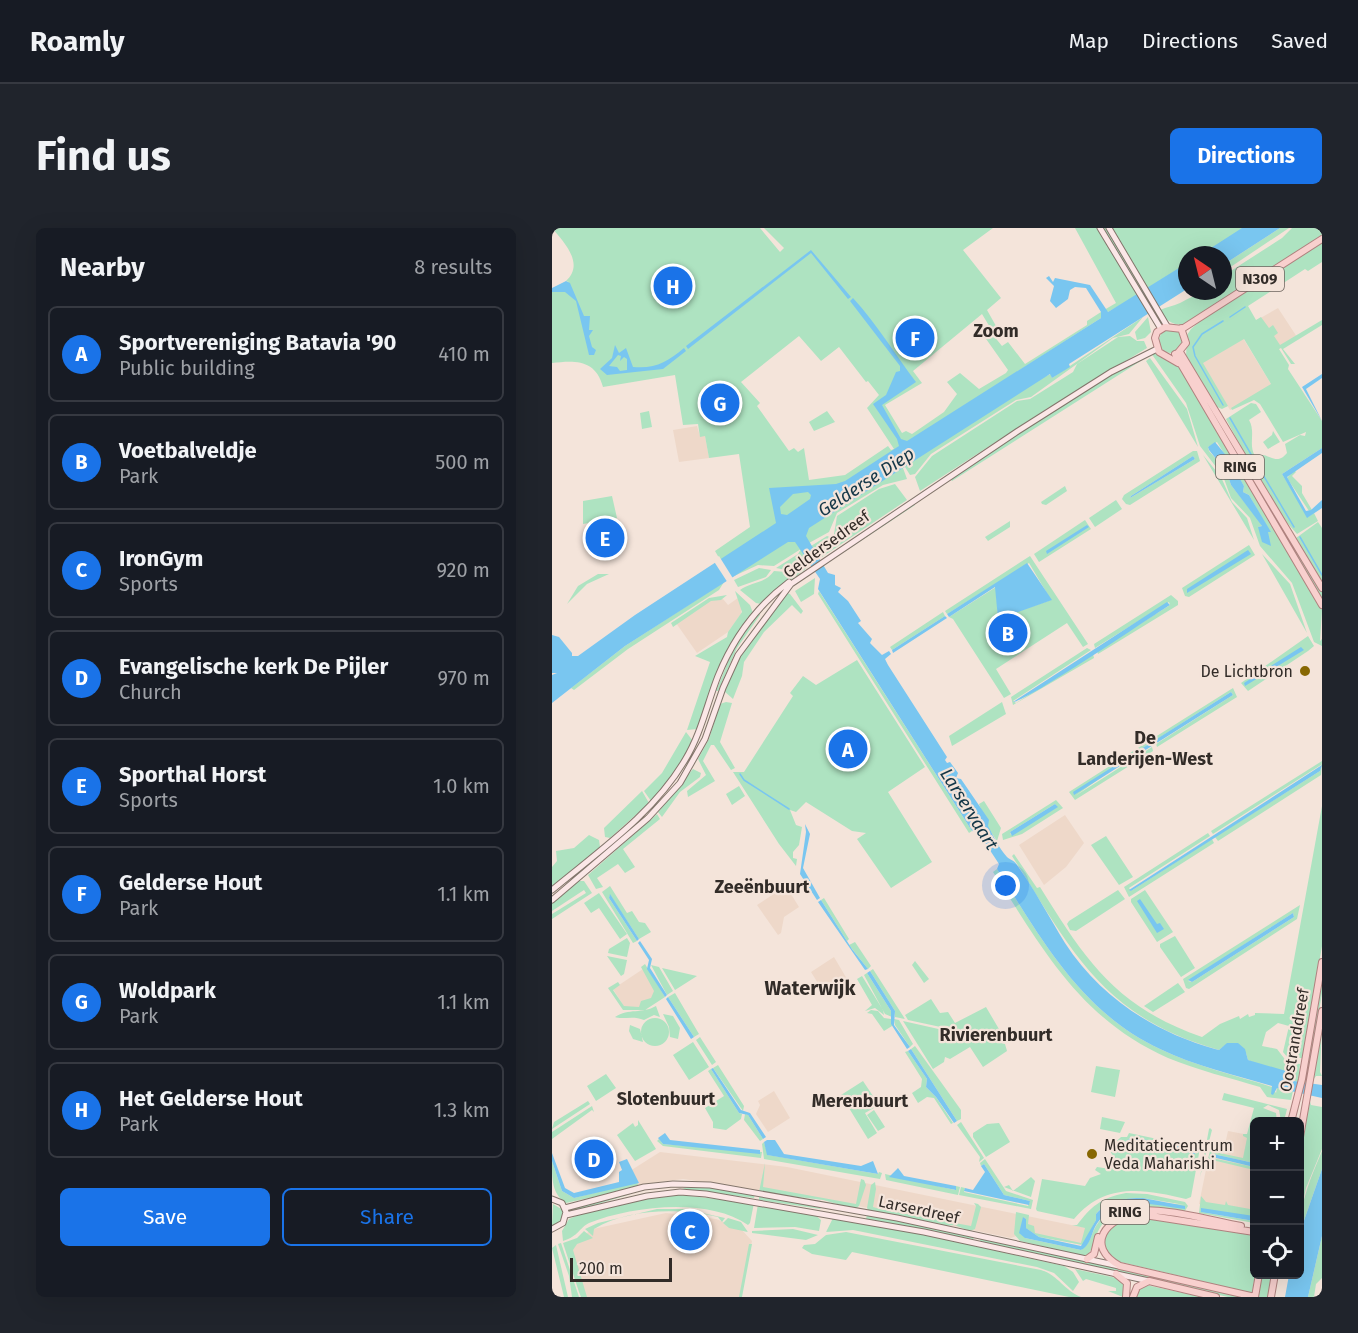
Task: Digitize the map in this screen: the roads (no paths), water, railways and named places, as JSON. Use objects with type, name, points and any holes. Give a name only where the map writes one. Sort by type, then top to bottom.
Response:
[{"type":"main road","points":[[1100,228],[1154,319],[1164,327],[1182,331],[1186,343],[1178,354]]},
{"type":"main road","points":[[1109,228],[1160,314],[1164,327],[1157,340],[1157,348]]},
{"type":"main road","name":"N309","points":[[1182,331],[1322,239]]},
{"type":"main road","name":"RING","points":[[1157,348],[1164,355],[1178,354]]},
{"type":"main road","name":"Geldersedreef","points":[[552,890],[652,803],[686,759],[698,736],[718,675],[740,634],[768,600],[807,570],[1017,431],[1111,372],[1157,348]]},
{"type":"main road","name":"RING","points":[[1178,354],[1322,588]]},
{"type":"main road","name":"RING","points":[[1178,354],[1322,605]]},
{"type":"main road","name":"Geldersedreef","points":[[552,900],[656,810],[693,763],[738,656],[787,588],[807,570]]},
{"type":"main road","name":"Oostranddreef","points":[[1292,1117],[1302,1079],[1322,962]]},
{"type":"main road","name":"Oostranddreef","points":[[1302,1117],[1322,1011]]},
{"type":"main road","name":"Larserdreef","points":[[564,1206],[644,1187],[673,1184],[710,1185],[897,1218],[1252,1296]]},
{"type":"main road","name":"Larserdreef","points":[[567,1216],[655,1195],[706,1194],[924,1232],[1216,1297]]},
{"type":"main road","points":[[552,1199],[564,1206],[567,1216],[559,1228],[552,1230]]},
{"type":"main road","name":"RING","points":[[1087,1259],[1094,1254],[1098,1236],[1106,1224],[1119,1214],[1133,1210],[1250,1229]]},
{"type":"main road","name":"RING","points":[[1120,1266],[1104,1254],[1101,1239],[1111,1225],[1132,1214],[1250,1229]]},
{"type":"main road","points":[[1116,1274],[1127,1283],[1126,1297]]},
{"type":"main road","points":[[1252,1296],[1258,1279]]},
{"type":"main road","points":[[1271,1297],[1274,1279]]},
{"type":"main road","points":[[1133,1297],[1137,1287],[1149,1281]]},
{"type":"water","points":[[1242,228],[1280,228],[1232,259],[1232,246],[1214,246]]},
{"type":"water","points":[[811,250],[851,297],[848,299],[811,253],[688,349],[686,346]]},
{"type":"water","points":[[1178,269],[1178,295],[1069,364],[1070,367],[1052,378],[1050,374],[809,528],[806,536],[828,573],[835,575],[835,585],[841,588],[838,592],[848,601],[861,621],[858,623],[872,639],[870,643],[882,655],[889,651],[891,654],[885,659],[888,665],[947,757],[945,760],[947,763],[950,762],[958,773],[956,778],[961,779],[989,820],[988,826],[1001,850],[1016,863],[1065,943],[1095,980],[1130,1010],[1171,1033],[1219,1050],[1227,1043],[1238,1043],[1245,1049],[1248,1060],[1293,1073],[1294,1081],[1322,1085],[1322,1098],[1277,1088],[1273,1095],[1271,1094],[1272,1086],[1173,1055],[1132,1034],[1086,995],[1066,972],[1030,922],[997,869],[999,864],[978,832],[972,831],[818,589],[820,579],[795,542],[788,542],[625,646],[552,703],[552,675],[557,673],[552,673],[552,635],[559,637],[572,656],[578,656],[635,615],[776,523],[769,488],[836,484],[845,481],[899,446],[897,439],[873,404],[886,395],[896,372],[900,371],[900,366],[850,301],[853,298],[916,382],[882,405],[901,439],[907,441],[1101,318],[1101,312],[1086,288],[1075,287],[1070,290],[1068,299],[1056,308],[1050,301],[1054,286],[1046,278],[1049,276],[1053,282],[1055,278],[1090,285],[1108,312]],"holes":[[[808,492],[811,495],[810,499],[787,515],[781,514],[780,507],[793,494]]]},
{"type":"water","points":[[566,281],[570,283],[584,316],[590,316],[589,330],[593,330],[589,336],[592,347],[596,350],[594,355],[589,355],[576,301],[565,292],[552,292],[552,288]]},
{"type":"water","points":[[615,345],[619,353],[626,348],[633,367],[655,366],[684,348],[686,351],[663,369],[607,375],[600,369],[612,358]],"holes":[[[618,355],[621,356],[620,361],[624,357],[627,359],[627,370],[620,371],[617,367],[609,366]]]},
{"type":"water","points":[[1322,374],[1322,378],[1306,389],[1322,421],[1302,387]]},
{"type":"water","points":[[1215,442],[1229,459],[1244,486],[1243,492],[1249,495],[1271,532],[1268,532],[1271,546],[1262,542],[1258,527],[1262,526],[1231,485],[1229,479],[1233,476],[1228,469],[1225,470],[1209,450],[1208,447]]},
{"type":"water","points":[[1322,448],[1322,453],[1287,477],[1306,511],[1311,510],[1322,500],[1322,508],[1307,518],[1282,474]]},
{"type":"water","points":[[1193,456],[1195,459],[1130,498],[1131,496]]},
{"type":"water","points":[[1087,525],[1089,527],[1047,554],[1046,551]]},
{"type":"water","points":[[1248,550],[1251,554],[1187,593],[1187,589]]},
{"type":"water","points":[[1027,563],[1052,600],[998,619],[995,587],[949,617],[947,614]]},
{"type":"water","points":[[1167,602],[1170,605],[1040,689],[1013,702]]},
{"type":"water","points":[[945,616],[947,618],[893,653],[892,650]]},
{"type":"water","points":[[1301,647],[1304,650],[1245,686],[1244,683]]},
{"type":"water","points":[[1231,692],[1233,695],[1074,795],[1073,792]]},
{"type":"water","points":[[1322,765],[1320,771],[1131,891],[1129,890]]},
{"type":"water","points":[[1055,804],[1058,807],[1012,836],[1010,832]]},
{"type":"water","points":[[805,824],[810,834],[803,868],[820,898],[817,900],[800,874]]},
{"type":"water","points":[[610,894],[639,939],[637,941],[609,898]]},
{"type":"water","points":[[1140,899],[1157,924],[1160,923],[1164,929],[1157,933],[1137,901]]},
{"type":"water","points":[[821,900],[852,949],[868,969],[865,970],[818,902]]},
{"type":"water","points":[[1293,913],[1294,917],[1192,982],[1188,980]]},
{"type":"water","points":[[640,941],[652,959],[650,968],[667,995],[665,997],[647,969],[649,960],[638,943]]},
{"type":"water","points":[[870,971],[895,1011],[894,1025],[910,1047],[907,1049],[891,1024],[891,1011],[867,973]]},
{"type":"water","points":[[668,997],[694,1037],[691,1039],[666,999]]},
{"type":"water","points":[[911,1049],[957,1121],[954,1123],[926,1087],[927,1079],[908,1051]]},
{"type":"water","points":[[713,1068],[741,1110],[750,1113],[766,1137],[763,1139],[748,1115],[739,1113],[711,1069]]},
{"type":"water","points":[[665,1133],[670,1140],[760,1150],[760,1154],[663,1144],[658,1138]]},
{"type":"water","points":[[1132,1137],[1196,1150],[1195,1154],[1135,1140],[1125,1146],[1125,1142]]},
{"type":"water","points":[[775,1140],[784,1154],[861,1166],[873,1161],[878,1174],[767,1155],[764,1142]]},
{"type":"water","points":[[552,1153],[565,1188],[574,1193],[619,1182],[619,1172],[622,1170],[619,1162],[627,1159],[639,1183],[574,1198],[562,1191],[552,1161]]},
{"type":"water","points":[[1213,1154],[1250,1162],[1250,1166],[1212,1157]]},
{"type":"water","points":[[984,1164],[1004,1195],[1030,1201],[1029,1205],[964,1191],[965,1188],[973,1190],[985,1172],[981,1166]]},
{"type":"water","points":[[898,1168],[904,1176],[956,1186],[956,1190],[889,1177]]},
{"type":"water","points":[[1322,1169],[1322,1236],[1308,1297],[1285,1297],[1288,1279],[1304,1279],[1304,1221]]},
{"type":"water","points":[[1143,1198],[1185,1206],[1185,1209],[1136,1203],[1113,1209],[1095,1227],[1088,1243],[1081,1250],[1025,1238],[1019,1233],[1023,1217],[1026,1219],[1026,1228],[1039,1237],[1081,1246],[1096,1220],[1096,1214],[1101,1209],[1117,1201]]},
{"type":"water","points":[[1201,1208],[1250,1215],[1250,1220],[1201,1212]]},
{"type":"waterway","points":[[1230,317],[1245,307]]},
{"type":"waterway","points":[[1223,321],[1202,334],[1193,347],[1195,356],[1223,405]]},
{"type":"waterway","points":[[1230,418],[1252,456]]},
{"type":"waterway","points":[[1256,463],[1294,527]]},
{"type":"waterway","points":[[1300,537],[1322,575]]},
{"type":"waterway","points":[[740,774],[744,780],[789,809]]},
{"type":"place","name":"Het Gelderse Hout","points":[[673,286]]},
{"type":"place","name":"Gelderse Hout","points":[[915,338]]},
{"type":"place","name":"Woldpark","points":[[720,403]]},
{"type":"place","name":"Sporthal Horst","points":[[605,538]]},
{"type":"place","name":"Voetbalveldje","points":[[1008,633]]},
{"type":"place","name":"De Lichtbron","points":[[1305,671]]},
{"type":"place","name":"Sportvereniging Batavia '90","points":[[848,749]]},
{"type":"place","name":"Meditatiecentrum Veda Maharishi","points":[[1092,1154]]},
{"type":"place","name":"Evangelische kerk De Pijler","points":[[594,1159]]},
{"type":"place","name":"IronGym","points":[[690,1231]]},
{"type":"district","name":"Zoom","points":[[996,331]]},
{"type":"district","name":"De Landerijen-West","points":[[1145,748]]},
{"type":"district","name":"Zeeënbuurt","points":[[762,887]]},
{"type":"district","name":"Waterwijk","points":[[810,988]]},
{"type":"district","name":"Rivierenbuurt","points":[[996,1035]]},
{"type":"district","name":"Slotenbuurt","points":[[666,1099]]},
{"type":"district","name":"Merenbuurt","points":[[860,1101]]},
{"type":"water label","name":"Gelderse Diep","points":[[866,482]]},
{"type":"water label","name":"Larservaart","points":[[969,809]]}]
